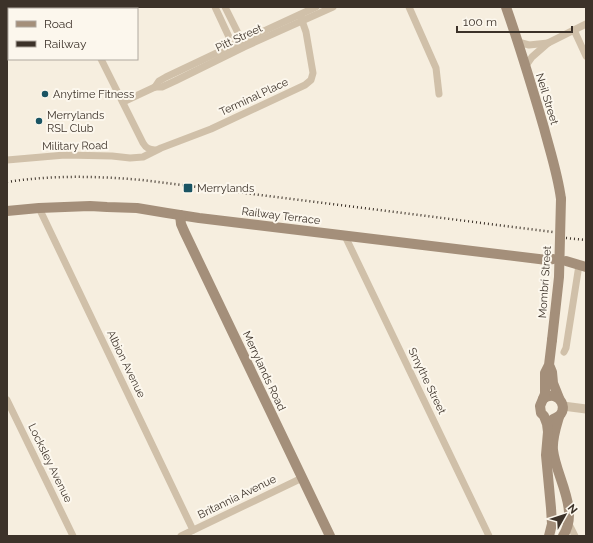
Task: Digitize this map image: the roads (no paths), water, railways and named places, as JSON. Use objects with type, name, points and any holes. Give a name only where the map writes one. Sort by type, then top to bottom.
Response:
[{"type":"main road","name":"Neil Street","points":[[506,7],[518,42],[557,175],[561,199]]},
{"type":"main road","name":"Mombri Street","points":[[543,399],[546,388],[545,373],[549,365],[559,277],[561,199]]},
{"type":"main road","name":"Railway Terrace","points":[[7,211],[90,206],[137,208],[180,215],[345,236],[547,260],[552,259]]},
{"type":"main road","name":"Merrylands Road","points":[[180,215],[181,224],[184,231],[330,536]]},
{"type":"main road","points":[[566,261],[583,266]]},
{"type":"main road","name":"Mombri Street","points":[[549,365],[552,372],[553,383],[561,402]]},
{"type":"main road","points":[[549,536],[552,516],[546,455],[548,432],[547,424],[541,413],[540,406],[543,399],[549,396],[553,396],[561,402],[563,410],[555,430],[553,448],[554,458],[569,507],[569,524],[564,536]]},
{"type":"main road","points":[[544,416],[550,419],[559,417]]},
{"type":"street","points":[[215,7],[229,37],[229,47]]},
{"type":"street","points":[[225,7],[242,41]]},
{"type":"street","name":"Pitt Street","points":[[123,102],[155,87],[162,87],[175,81],[301,18],[316,7]]},
{"type":"street","name":"Pitt Street","points":[[155,87],[159,81],[242,41],[333,7]]},
{"type":"street","points":[[408,7],[436,68],[439,94]]},
{"type":"street","name":"Terminal Place","points":[[143,157],[155,150],[211,129],[308,83],[311,80],[313,69],[306,32],[301,18]]},
{"type":"street","points":[[525,67],[532,57],[548,43],[586,24]]},
{"type":"street","points":[[574,30],[586,56]]},
{"type":"street","points":[[518,42],[529,45],[548,43]]},
{"type":"street","points":[[102,60],[143,143],[151,150],[155,150]]},
{"type":"street","name":"Military Road","points":[[7,160],[65,155],[130,158],[143,157]]},
{"type":"street","name":"Albion Avenue","points":[[39,208],[193,530]]},
{"type":"street","name":"Smythe Street","points":[[345,236],[489,536]]},
{"type":"street","points":[[564,352],[583,266]]},
{"type":"street","name":"Locksley Avenue","points":[[7,400],[73,536]]},
{"type":"street","points":[[561,402],[586,409]]},
{"type":"street","name":"Britannia Avenue","points":[[181,536],[302,478]]},
{"type":"street","points":[[569,524],[575,536]]},
{"type":"railway","points":[[7,182],[41,178],[74,177],[142,180],[553,232]]},
{"type":"railway","points":[[566,238],[586,240]]},
{"type":"place","name":"Anytime Fitness","points":[[45,94]]},
{"type":"place","name":"Merrylands RSL Club","points":[[39,121]]},
{"type":"place","name":"Merrylands","points":[[188,188]]}]
